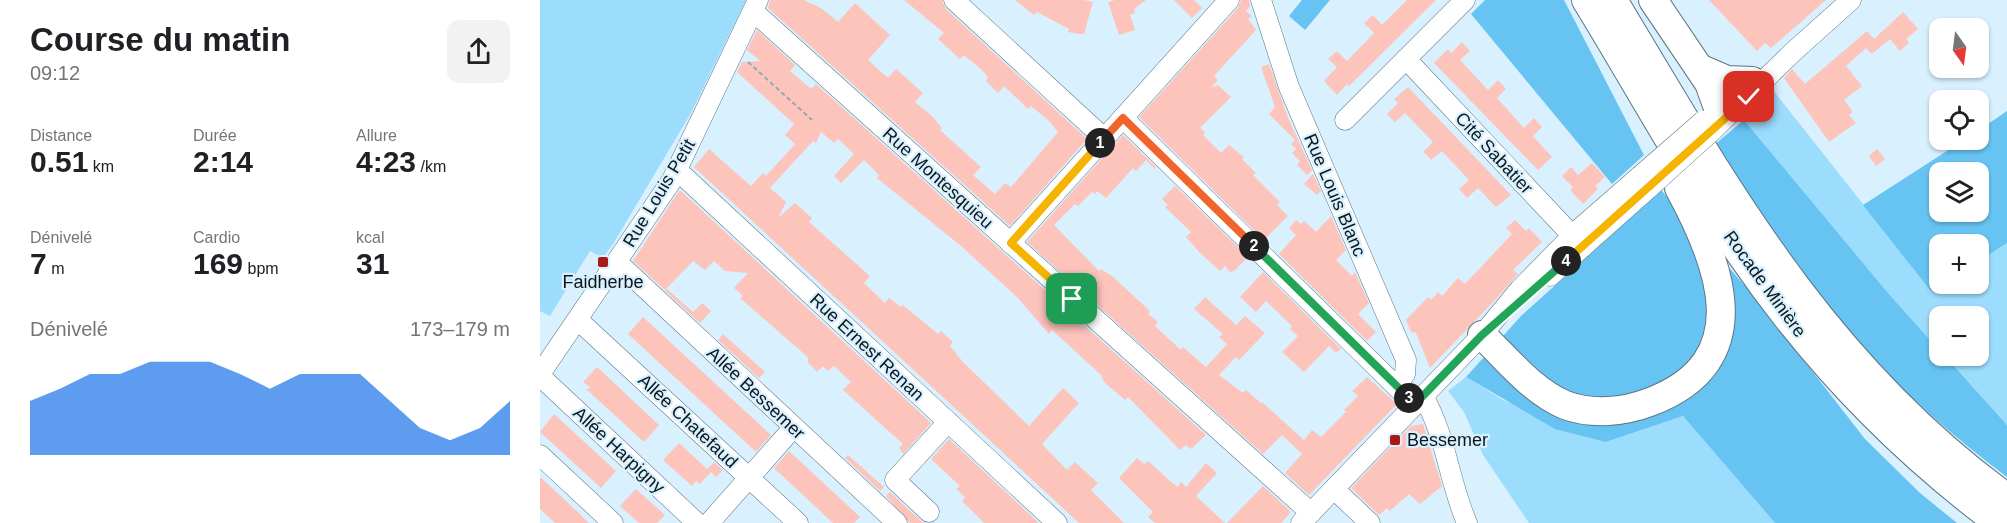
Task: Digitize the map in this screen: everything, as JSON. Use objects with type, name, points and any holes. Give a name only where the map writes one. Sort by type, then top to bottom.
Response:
[{"type":"highway","name":"Rocade Minière","points":[[1586,0],[1730,236],[1782,310],[1840,380],[1920,459],[1999,523]]},
{"type":"highway","name":"Rocade Minière","points":[[1612,0],[1751,227],[1806,303],[1847,352],[1899,405],[1940,444],[2007,498]]},
{"type":"highway","points":[[1653,0],[1713,91],[1712,122]]},
{"type":"highway","points":[[1699,68],[1727,80],[1752,81]]},
{"type":"highway","points":[[1482,335],[1536,387],[1560,402],[1586,410],[1620,410],[1656,400],[1686,382],[1708,357],[1716,339],[1720,317],[1717,272],[1694,215],[1635,105],[1634,79]]},
{"type":"highway","points":[[1920,459],[1926,480],[1976,523]]},
{"type":"street","points":[[954,0],[1105,138]]},
{"type":"street","points":[[1011,243],[1229,0]]},
{"type":"street","name":"Rue Louis Blanc","points":[[1261,0],[1294,99],[1406,360],[1405,374],[1396,386]]},
{"type":"street","points":[[1345,120],[1465,0]]},
{"type":"street","points":[[1306,518],[1482,335],[1520,289],[1578,241],[1851,0]]},
{"type":"street","name":"Rue Louis Petit","points":[[540,375],[676,170],[756,5]]},
{"type":"street","name":"Rue Montesquieu","points":[[756,5],[1306,518]]},
{"type":"street","points":[[1712,122],[1752,81],[1793,52]]},
{"type":"street","name":"Cité Sabatier","points":[[1406,60],[1578,241]]},
{"type":"street","points":[[1123,118],[1396,386],[1419,400],[1434,416],[1455,492],[1467,523]]},
{"type":"street","name":"Rue Ernest Renan","points":[[676,170],[1057,523]]},
{"type":"street","name":"Allée Bessemer","points":[[617,262],[897,523]]},
{"type":"street","name":"Allée Chatefaud","points":[[578,320],[798,523]]},
{"type":"street","name":"Allée Harpigny","points":[[540,375],[697,523]]},
{"type":"street","points":[[929,512],[896,480],[948,423]]},
{"type":"street","points":[[709,523],[793,428]]},
{"type":"street","points":[[540,455],[613,523]]},
{"type":"street","points":[[1334,489],[1370,523]]},
{"type":"path","points":[[734,52],[812,120]]},
{"type":"shaded area","points":[[540,0],[746,0],[691,113],[613,244],[603,258],[590,251],[550,316],[540,311]]},
{"type":"shaded area","points":[[1302,0],[1330,0],[1305,30],[1289,16]]},
{"type":"shaded area","points":[[1485,0],[1564,0],[1644,155],[1612,184],[1471,14]]},
{"type":"shaded area","points":[[1772,89],[1929,287],[1929,294],[1989,294],[1989,255],[2007,243],[2007,425],[1954,366],[1989,366],[1989,306],[1929,306],[1929,339],[1744,120]]},
{"type":"shaded area","points":[[2007,111],[2007,243],[1989,255],[1989,234],[1929,234],[1929,288],[1863,205],[1929,163],[1929,222],[1989,222],[1989,162],[1930,162],[1948,150],[1989,150],[1989,123]]},
{"type":"shaded area","points":[[1744,120],[1929,339],[1929,366],[1954,366],[2007,425],[2007,477],[1913,399],[1840,324],[1802,275],[1714,145]]},
{"type":"shaded area","points":[[1661,190],[1753,295],[1865,439],[1920,493],[1957,523],[1775,523],[1683,416],[1606,442],[1555,429],[1466,377],[1521,316]]},
{"type":"shaded area","points":[[1466,377],[1503,400],[1606,442],[1683,416],[1775,523],[1529,523],[1483,455],[1464,412],[1448,391]]},
{"type":"building","points":[[770,0],[804,0],[821,8],[838,22],[855,3],[890,35],[868,60],[888,78],[896,69],[923,93],[915,102],[932,116],[942,128],[940,130],[981,167],[973,175],[995,194],[1005,183],[1011,187],[1058,132],[1048,120],[1031,106],[1028,109],[1004,86],[998,93],[986,81],[988,78],[983,71],[964,55],[960,59],[938,39],[944,33],[904,0],[942,0],[946,9],[1087,139],[1010,226],[768,8]]},
{"type":"building","points":[[1015,0],[1093,2],[1084,34],[1079,34],[1068,32],[1069,29],[1037,12],[1034,15]]},
{"type":"building","points":[[1146,0],[1134,9],[1135,13],[1130,15],[1135,30],[1119,35],[1108,2]]},
{"type":"building","points":[[1174,0],[1194,0],[1202,8],[1192,18]]},
{"type":"building","points":[[1241,0],[1249,0],[1250,6],[1246,11],[1252,16],[1248,19],[1256,30],[1214,76],[1218,80],[1211,88],[1218,85],[1231,97],[1200,128],[1205,132],[1203,135],[1221,153],[1229,145],[1244,157],[1242,159],[1256,173],[1253,175],[1280,202],[1277,205],[1288,216],[1264,240],[1139,117],[1238,8]]},
{"type":"building","points":[[1407,0],[1436,0],[1349,86],[1347,84],[1337,95],[1324,81],[1337,67],[1328,59],[1337,51],[1347,61],[1374,33],[1364,23],[1373,15],[1382,25]]},
{"type":"building","points":[[1709,0],[1826,0],[1771,48],[1765,43],[1757,51]]},
{"type":"building","points":[[1903,12],[1918,29],[1906,39],[1909,43],[1900,51],[1890,39],[1872,54],[1866,48],[1846,66],[1862,86],[1844,100],[1853,112],[1849,115],[1856,123],[1829,142],[1784,78],[1792,69],[1805,84],[1867,31],[1874,39]]},
{"type":"building","points":[[757,30],[795,65],[790,71],[811,89],[816,84],[1206,435],[1191,449],[1186,445],[1180,450],[1128,397],[1125,400],[1104,382],[1101,375],[1052,330],[1049,334],[1018,298],[961,246],[877,178],[879,175],[864,160],[841,183],[834,176],[854,154],[838,139],[834,143],[821,132],[816,143],[813,141],[770,188],[786,202],[778,218],[795,203],[812,218],[809,222],[870,276],[864,283],[885,303],[889,298],[901,307],[903,305],[938,334],[941,331],[953,342],[950,346],[963,362],[1029,426],[1063,388],[1079,403],[1042,444],[1067,470],[1075,462],[1098,483],[1091,490],[1124,523],[1079,523],[694,167],[709,149],[751,186],[763,173],[766,176],[795,144],[785,135],[794,124],[737,72],[742,62],[760,61],[747,50]]},
{"type":"building","points":[[1462,42],[1470,51],[1460,60],[1488,90],[1498,80],[1506,89],[1497,98],[1524,128],[1534,118],[1542,127],[1533,136],[1552,157],[1538,170],[1434,63],[1448,49],[1451,53]]},
{"type":"building","points":[[1269,64],[1288,118],[1312,170],[1307,175],[1297,165],[1300,161],[1292,153],[1296,149],[1291,144],[1295,140],[1269,114],[1275,107],[1261,67]]},
{"type":"building","points":[[1408,87],[1511,195],[1496,207],[1478,188],[1467,198],[1459,189],[1469,180],[1442,151],[1431,160],[1423,152],[1433,142],[1405,113],[1395,122],[1387,114],[1398,103],[1394,99]]},
{"type":"building","points":[[1123,135],[1156,167],[1155,169],[1146,160],[1136,171],[1133,168],[1106,198],[1097,191],[1095,194],[1092,192],[1078,206],[1075,204],[1054,225],[1099,271],[1101,269],[1112,276],[1150,311],[1148,314],[1158,322],[1155,326],[1181,350],[1183,347],[1206,367],[1227,344],[1219,337],[1223,334],[1194,309],[1205,297],[1236,325],[1245,316],[1265,333],[1239,360],[1236,357],[1219,375],[1243,393],[1246,390],[1262,402],[1304,440],[1312,430],[1321,437],[1346,412],[1344,410],[1358,396],[1352,391],[1367,377],[1397,404],[1309,495],[1285,473],[1302,454],[1282,435],[1263,454],[1027,242]]},
{"type":"building","points":[[1877,149],[1885,159],[1876,166],[1869,156]]},
{"type":"building","points":[[1592,163],[1605,177],[1595,186],[1598,189],[1583,204],[1570,190],[1573,187],[1562,176],[1571,167],[1578,175]]},
{"type":"building","points":[[1313,174],[1321,191],[1317,195],[1304,184]]},
{"type":"building","points":[[1175,186],[1248,257],[1234,271],[1230,272],[1225,266],[1220,271],[1200,253],[1186,237],[1191,232],[1165,207],[1168,205],[1162,199]]},
{"type":"building","points":[[679,191],[931,423],[903,454],[899,448],[903,444],[843,390],[851,382],[834,366],[828,371],[823,366],[817,372],[802,352],[740,298],[743,296],[734,288],[748,273],[725,271],[714,261],[705,270],[693,261],[665,290],[633,261]]},
{"type":"building","points":[[1331,216],[1346,250],[1336,260],[1352,276],[1355,272],[1369,303],[1358,314],[1376,332],[1367,341],[1279,254],[1296,235],[1289,228],[1296,220],[1301,224],[1304,221],[1316,232]]},
{"type":"building","points":[[1515,220],[1526,231],[1529,228],[1542,242],[1513,270],[1518,274],[1497,298],[1430,368],[1416,333],[1411,332],[1406,320],[1428,297],[1431,300],[1438,292],[1442,296],[1458,278],[1465,284],[1512,234],[1506,228]]},
{"type":"building","points":[[1263,272],[1341,349],[1336,353],[1329,346],[1304,372],[1282,352],[1298,336],[1290,329],[1292,326],[1266,301],[1256,312],[1240,297]]},
{"type":"building","points":[[667,289],[693,312],[702,303],[711,311],[700,323],[665,291]]},
{"type":"building","points":[[643,317],[771,435],[756,452],[628,334]]},
{"type":"building","points":[[723,334],[765,372],[759,378],[718,340]]},
{"type":"building","points":[[597,367],[659,425],[644,442],[586,389],[591,388],[583,382]]},
{"type":"building","points":[[554,414],[616,471],[601,488],[540,432]]},
{"type":"building","points":[[1423,424],[1442,486],[1420,504],[1409,494],[1390,511],[1387,508],[1379,515],[1351,488],[1411,426]]},
{"type":"building","points":[[949,439],[1039,523],[984,523],[962,501],[965,497],[956,489],[960,486],[931,459]]},
{"type":"building","points":[[679,443],[707,469],[714,462],[723,470],[716,477],[711,472],[700,484],[696,481],[692,486],[663,460]]},
{"type":"building","points":[[789,451],[860,517],[854,523],[833,523],[774,468]]},
{"type":"building","points":[[848,455],[884,487],[880,491],[845,458]]},
{"type":"building","points":[[1137,458],[1144,464],[1148,461],[1177,487],[1181,482],[1186,487],[1206,463],[1217,473],[1196,496],[1225,523],[1155,523],[1148,517],[1153,512],[1119,478]]},
{"type":"building","points":[[540,477],[589,523],[555,523],[540,509]]},
{"type":"building","points":[[1263,486],[1289,510],[1290,513],[1281,523],[1227,523]]},
{"type":"building","points":[[636,489],[665,515],[657,523],[639,523],[620,506]]},
{"type":"building","points":[[890,492],[925,523],[910,523],[886,496]]},
{"type":"place","name":"Faidherbe","points":[[603,262]]},
{"type":"place","name":"Bessemer","points":[[1395,440]]},
{"type":"route","points":[[1072,299],[1011,243],[1123,118],[1415,404],[1482,335],[1749,97]]}]
